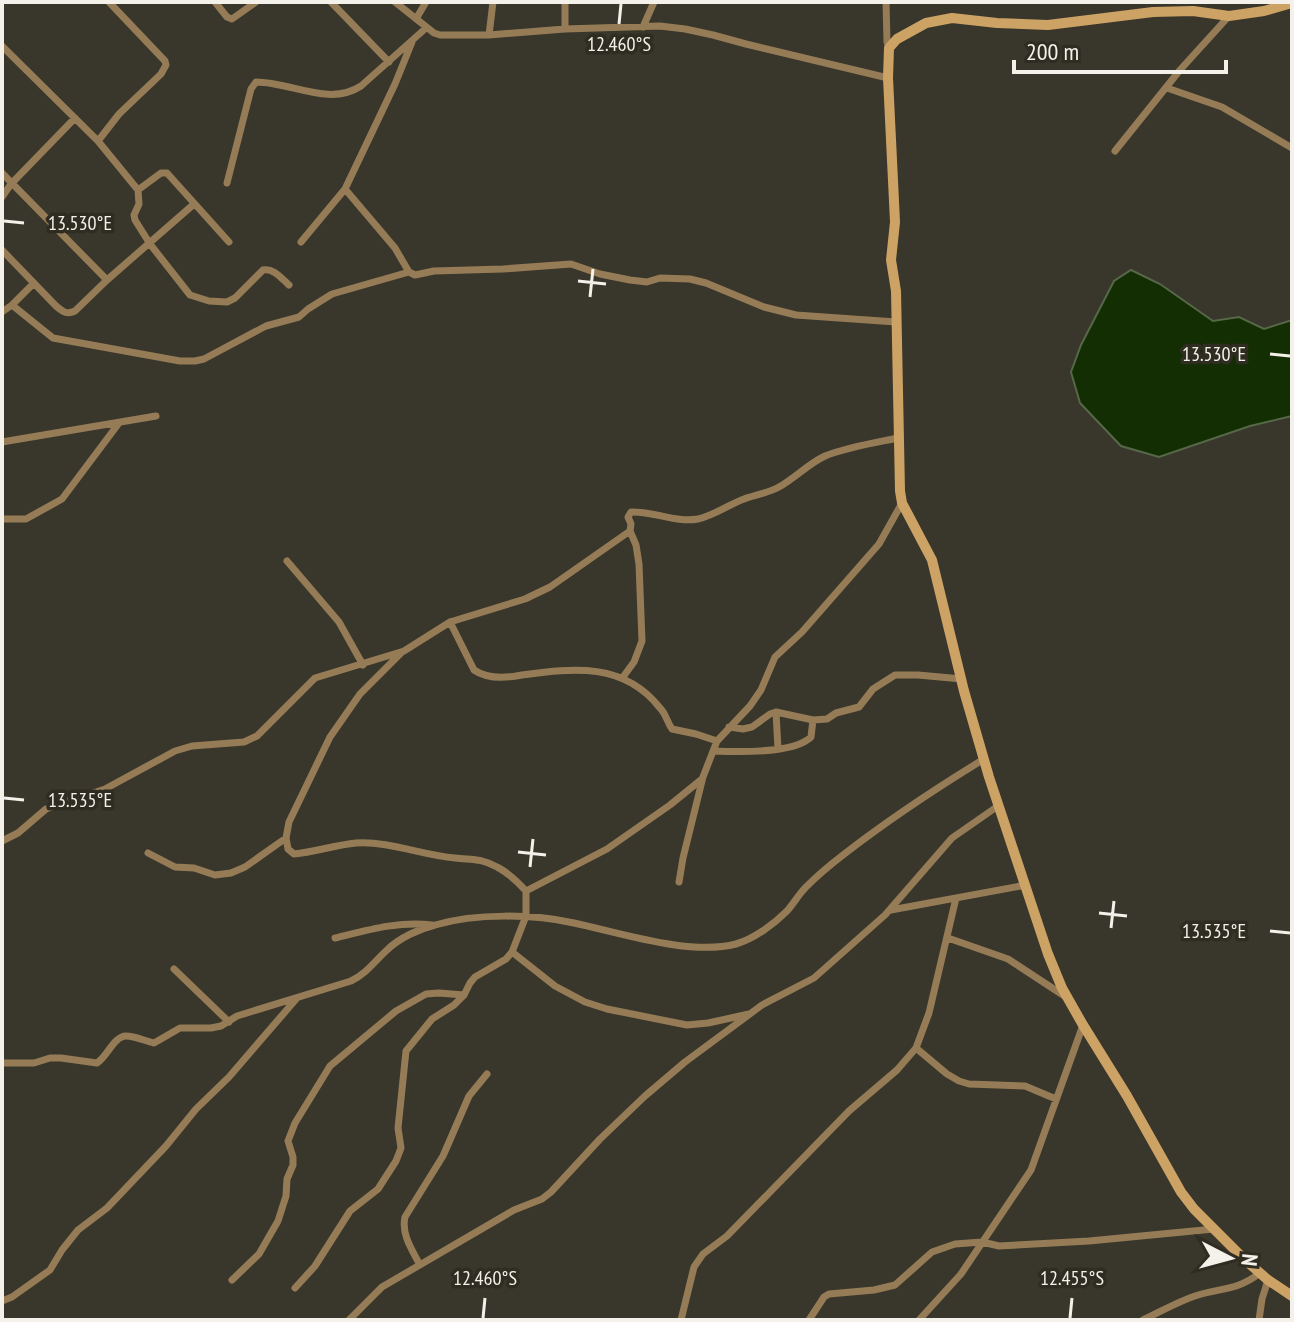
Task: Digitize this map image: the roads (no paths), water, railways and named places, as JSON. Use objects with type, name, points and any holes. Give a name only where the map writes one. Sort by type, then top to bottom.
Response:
[{"type":"street","points":[[98,141],[166,65],[109,2]]},
{"type":"street","points":[[215,2],[232,19],[256,2]]},
{"type":"street","points":[[331,2],[389,62]]},
{"type":"street","points":[[395,2],[426,28],[440,35],[660,26],[685,29],[888,78]]},
{"type":"street","points":[[416,19],[426,2]]},
{"type":"street","points":[[489,35],[493,2]]},
{"type":"street","points":[[565,2],[565,29]]},
{"type":"street","points":[[643,27],[654,2]]},
{"type":"street","points":[[886,2],[895,222],[891,260],[896,291],[898,467],[902,503],[932,560],[998,806],[1048,954],[1068,998],[1175,1184],[1214,1229],[1264,1276],[1292,1296]]},
{"type":"street","points":[[889,48],[897,39],[926,23],[952,18],[1048,25],[1166,12],[1193,11],[1229,16],[1261,6],[1292,3]]},
{"type":"street","points":[[1115,151],[1229,16]]},
{"type":"street","points":[[227,183],[251,89],[256,82],[328,95],[352,92],[426,28]]},
{"type":"street","points":[[301,242],[345,189],[395,84],[412,40]]},
{"type":"street","points":[[2,46],[98,141],[138,190],[139,204],[134,215],[150,244],[190,295],[198,299],[227,302],[267,269],[289,285]]},
{"type":"street","points":[[1167,88],[1222,107],[1292,148]]},
{"type":"street","points":[[2,197],[75,118]]},
{"type":"street","points":[[138,190],[164,172],[229,242]]},
{"type":"street","points":[[2,173],[107,280]]},
{"type":"street","points":[[345,189],[395,248],[409,272],[415,275],[434,271],[571,264],[630,280],[690,279],[764,307],[796,315],[896,322]]},
{"type":"street","points":[[2,250],[56,306],[69,313],[75,311],[194,204]]},
{"type":"street","points":[[12,305],[53,338],[195,361],[266,326],[299,317],[332,294],[409,272]]},
{"type":"street","points":[[2,312],[34,283]]},
{"type":"street","points":[[2,442],[156,416]]},
{"type":"street","points":[[2,519],[26,519],[62,499],[119,423]]},
{"type":"street","points":[[623,677],[634,662],[642,641],[639,564],[630,531],[628,517],[631,512],[681,520],[706,517],[743,499],[775,489],[824,457],[898,438]]},
{"type":"street","points":[[679,882],[703,777],[717,741],[756,698],[775,657],[802,632],[879,544],[902,503]]},
{"type":"street","points":[[295,1288],[315,1266],[350,1211],[378,1189],[396,1161],[401,1148],[398,1128],[406,1051],[432,1019],[464,995],[475,977],[506,959],[512,952],[526,916],[526,891],[512,876],[473,858],[455,858],[396,845],[352,843],[294,854],[288,849],[286,838],[289,822],[330,737],[360,694],[404,651],[450,622],[525,599],[550,587],[630,531]]},
{"type":"street","points":[[287,561],[339,622],[363,665]]},
{"type":"street","points":[[450,622],[474,670],[487,676],[510,677],[588,669],[623,677],[658,704],[672,729],[717,741]]},
{"type":"street","points":[[2,841],[18,833],[46,809],[105,789],[175,751],[192,746],[244,742],[257,736],[315,678],[404,651]]},
{"type":"street","points":[[729,727],[752,727],[776,712],[822,721],[836,713],[859,707],[873,689],[895,675],[962,679]]},
{"type":"street","points":[[776,712],[778,749]]},
{"type":"street","points":[[713,751],[778,749],[808,741],[813,720]]},
{"type":"street","points":[[2,1063],[34,1063],[61,1058],[97,1063],[102,1061],[119,1038],[125,1036],[154,1043],[180,1028],[221,1026],[237,1016],[351,981],[363,975],[397,941],[434,925],[467,919],[526,916],[652,941],[708,947],[739,943],[787,910],[811,882],[844,855],[923,796],[984,759]]},
{"type":"street","points":[[526,891],[617,843],[703,777]]},
{"type":"street","points":[[349,1320],[382,1287],[514,1210],[551,1192],[645,1096],[762,1005],[814,978],[889,910],[952,838],[998,806]]},
{"type":"street","points":[[148,853],[175,867],[194,868],[215,875],[245,867],[286,838]]},
{"type":"street","points":[[889,910],[1026,885]]},
{"type":"street","points":[[681,1320],[692,1273],[703,1254],[736,1228],[849,1111],[897,1070],[916,1048],[929,1013],[956,898]]},
{"type":"street","points":[[335,938],[389,924],[434,925]]},
{"type":"street","points":[[948,938],[1008,959],[1068,998]]},
{"type":"street","points":[[512,952],[555,986],[585,1002],[607,1009],[687,1025],[751,1013]]},
{"type":"street","points":[[174,969],[229,1022]]},
{"type":"street","points":[[232,1280],[259,1254],[278,1221],[293,1165],[288,1141],[295,1123],[330,1066],[396,1011],[426,994],[464,995]]},
{"type":"street","points":[[2,1301],[50,1270],[78,1230],[107,1208],[166,1146],[298,997]]},
{"type":"street","points":[[919,1320],[961,1274],[1031,1170],[1083,1025]]},
{"type":"street","points":[[916,1048],[959,1081],[1025,1086],[1056,1099]]},
{"type":"street","points":[[420,1265],[406,1238],[405,1217],[443,1156],[469,1096],[487,1074]]},
{"type":"street","points":[[809,1320],[829,1294],[888,1288],[901,1282],[932,1252],[955,1244],[982,1242],[999,1246],[1089,1241],[1214,1229]]},
{"type":"street","points":[[1143,1320],[1195,1295],[1235,1288],[1264,1276]]},
{"type":"street","points":[[1259,1320],[1264,1276]]}]
